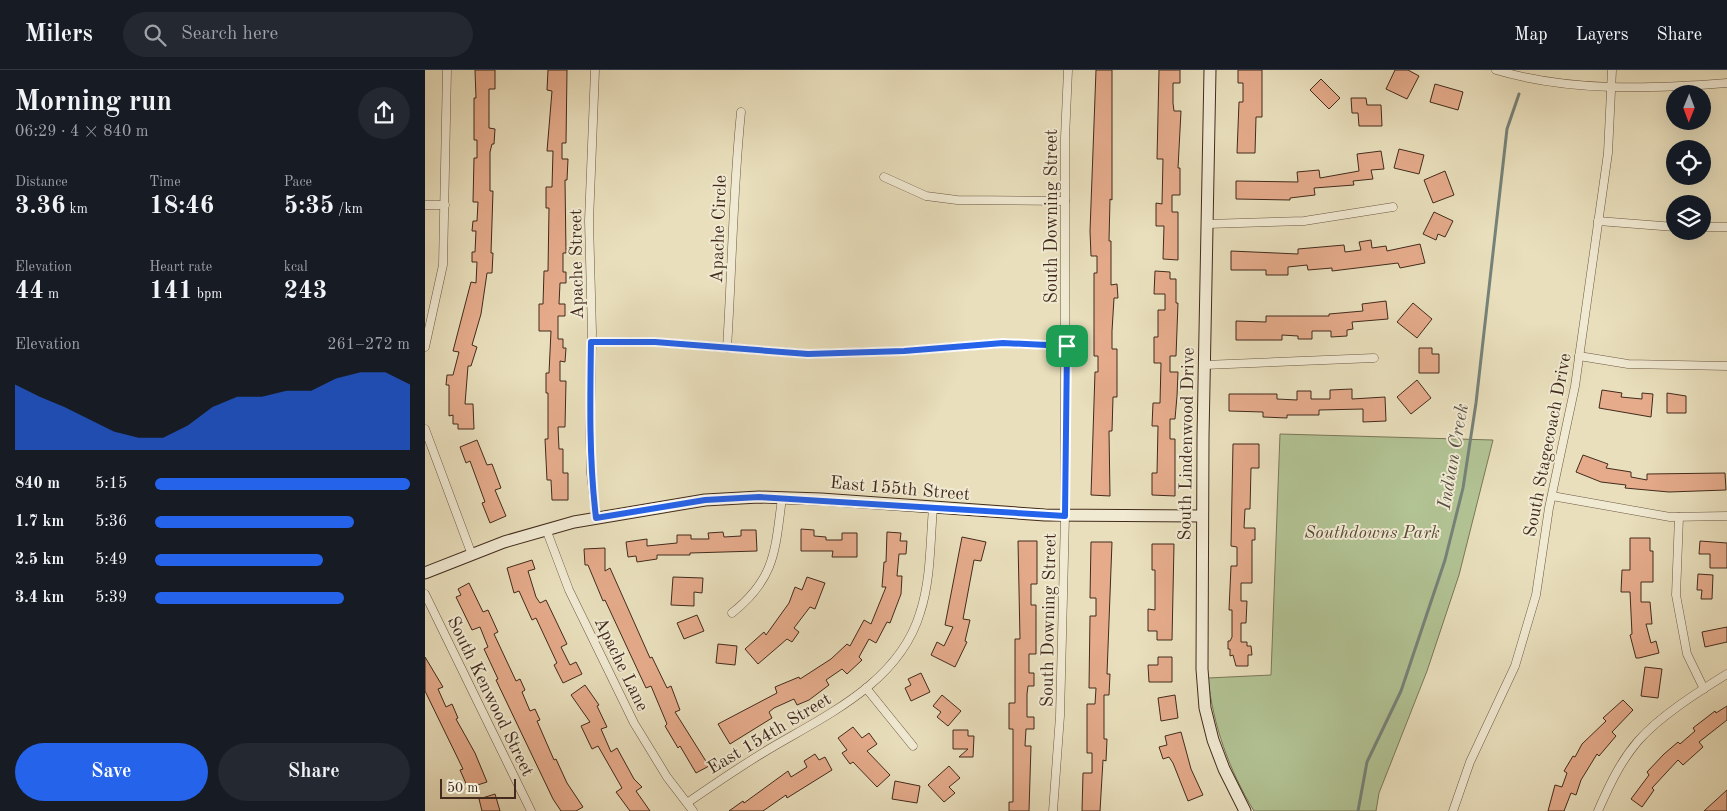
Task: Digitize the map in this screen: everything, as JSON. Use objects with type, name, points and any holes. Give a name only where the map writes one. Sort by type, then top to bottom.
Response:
[{"type":"street","points":[[425,348],[443,265],[447,70]]},
{"type":"street","name":"Apache Street","points":[[595,70],[589,221],[591,342],[589,430],[596,518]]},
{"type":"street","name":"South Downing Street","points":[[1053,811],[1060,716],[1065,516],[1067,346],[1065,200],[1068,70]]},
{"type":"street","name":"South Lindenwood Drive","points":[[1210,70],[1204,365],[1201,669],[1205,708],[1224,769],[1245,811]]},
{"type":"street","points":[[1496,70],[1541,81],[1612,86],[1687,86],[1727,83]]},
{"type":"street","name":"South Stagecoach Drive","points":[[1453,811],[1470,762],[1515,666],[1528,629],[1536,595],[1552,496],[1575,386],[1599,221],[1608,153],[1612,70]]},
{"type":"street","name":"Apache Circle","points":[[727,348],[733,265],[735,171],[741,112]]},
{"type":"street","points":[[884,177],[926,196],[957,200],[1065,200]]},
{"type":"street","points":[[425,205],[445,205]]},
{"type":"street","points":[[1207,224],[1304,221],[1393,207]]},
{"type":"street","points":[[1599,221],[1666,226]]},
{"type":"street","points":[[1711,227],[1727,227]]},
{"type":"street","points":[[591,342],[655,342],[808,354],[854,354],[1003,343],[1067,346]]},
{"type":"street","points":[[1579,356],[1628,364],[1727,366]]},
{"type":"street","points":[[1204,365],[1374,358]]},
{"type":"street","points":[[425,429],[472,555]]},
{"type":"street","points":[[1552,496],[1679,517],[1727,516]]},
{"type":"street","points":[[732,613],[748,600],[767,575],[775,552],[782,498]]},
{"type":"street","name":"East 155th Street","points":[[425,573],[504,542],[547,529],[596,518],[705,500],[782,498],[1065,516],[1202,516]]},
{"type":"street","name":"East 154th Street","points":[[687,803],[776,745],[836,712],[887,669],[899,654],[920,614],[928,576],[933,508]]},
{"type":"street","points":[[1679,517],[1677,595],[1687,654],[1703,689]]},
{"type":"street","name":"Apache Lane","points":[[547,529],[569,590],[634,723],[656,761],[693,811]]},
{"type":"street","name":"South Kenwood Street","points":[[425,594],[531,811]]},
{"type":"street","points":[[1598,811],[1615,773],[1639,740],[1703,689],[1727,674]]},
{"type":"street","points":[[866,688],[913,746]]},
{"type":"green space","name":"Southdowns Park","points":[[1280,434],[1493,440],[1459,575],[1427,671],[1379,793],[1376,811],[1254,811],[1237,780],[1218,730],[1208,678],[1271,675]]},
{"type":"building","points":[[475,70],[495,70],[495,89],[489,89],[489,128],[495,129],[494,144],[492,144],[490,152],[490,191],[493,191],[491,253],[493,253],[492,273],[487,273],[481,314],[472,345],[477,347],[471,366],[468,366],[465,404],[473,404],[474,429],[458,429],[458,424],[453,424],[453,415],[449,416],[449,385],[446,385],[447,375],[453,375],[459,352],[453,351],[471,282],[476,283],[477,262],[472,262],[472,252],[475,252],[476,231],[472,231],[473,221],[477,221],[478,202],[473,202],[474,158],[477,158],[477,140],[474,140]]},
{"type":"building","points":[[548,70],[567,70],[566,143],[562,143],[562,159],[568,159],[567,180],[565,180],[566,253],[563,253],[563,272],[566,272],[566,283],[560,283],[559,304],[565,304],[565,316],[558,316],[558,339],[563,339],[563,348],[566,348],[565,362],[560,361],[560,381],[566,381],[565,427],[558,427],[559,449],[563,449],[563,473],[568,473],[568,500],[552,500],[551,480],[547,480],[545,439],[548,439],[548,393],[546,393],[546,373],[549,373],[551,331],[539,331],[539,304],[543,304],[544,271],[548,271],[549,208],[546,208],[546,187],[552,187],[553,151],[547,151],[552,91],[547,90]]},
{"type":"building","points":[[1096,70],[1112,70],[1112,200],[1110,199],[1109,241],[1111,241],[1111,285],[1117,284],[1118,298],[1114,298],[1112,331],[1112,349],[1117,349],[1117,397],[1113,397],[1112,431],[1109,431],[1110,496],[1091,495],[1095,372],[1098,372],[1098,356],[1094,356],[1094,273],[1097,273],[1097,256],[1091,256],[1090,231]]},
{"type":"building","points":[[1159,70],[1180,70],[1180,83],[1173,83],[1174,111],[1181,111],[1178,168],[1180,168],[1180,195],[1172,195],[1172,212],[1178,212],[1178,260],[1163,259],[1164,226],[1156,226],[1156,203],[1162,204],[1163,159],[1157,159]]},
{"type":"building","points":[[1238,70],[1262,70],[1262,117],[1256,117],[1255,153],[1237,153],[1239,102],[1243,102],[1243,83],[1238,83]]},
{"type":"building","points":[[1395,70],[1408,70],[1419,76],[1407,99],[1386,89]]},
{"type":"building","points":[[1321,79],[1340,98],[1329,109],[1310,90]]},
{"type":"building","points":[[1435,84],[1463,92],[1458,110],[1430,102]]},
{"type":"building","points":[[1351,98],[1366,98],[1367,105],[1381,105],[1382,126],[1359,126],[1358,113],[1352,113]]},
{"type":"building","points":[[1399,149],[1424,155],[1419,174],[1394,168]]},
{"type":"building","points":[[1381,151],[1384,169],[1371,170],[1373,179],[1353,181],[1354,185],[1314,188],[1315,195],[1290,198],[1290,200],[1236,199],[1236,181],[1298,182],[1297,172],[1319,170],[1320,178],[1359,171],[1357,154]]},
{"type":"building","points":[[1445,171],[1454,195],[1433,203],[1424,180]]},
{"type":"building","points":[[1434,212],[1453,221],[1445,237],[1438,234],[1436,240],[1423,234]]},
{"type":"building","points":[[1371,240],[1372,248],[1386,246],[1387,251],[1420,244],[1425,263],[1400,268],[1398,263],[1332,271],[1332,268],[1308,270],[1307,265],[1288,267],[1288,275],[1266,275],[1266,270],[1231,270],[1231,251],[1298,254],[1298,249],[1344,245],[1345,252],[1361,250],[1359,242]]},
{"type":"building","points":[[1155,271],[1170,272],[1170,279],[1176,279],[1176,303],[1178,303],[1176,356],[1170,356],[1170,372],[1178,372],[1175,419],[1170,419],[1170,439],[1175,439],[1175,496],[1152,495],[1152,473],[1157,473],[1158,426],[1152,426],[1153,403],[1160,403],[1161,363],[1154,363],[1154,337],[1158,337],[1158,310],[1165,310],[1165,294],[1154,294]]},
{"type":"building","points":[[1386,301],[1388,319],[1352,322],[1353,329],[1347,330],[1347,336],[1331,337],[1331,331],[1312,331],[1312,339],[1298,339],[1298,336],[1282,335],[1282,340],[1236,340],[1236,321],[1266,322],[1266,316],[1329,316],[1329,314],[1363,311],[1362,304]]},
{"type":"building","points":[[1413,303],[1432,319],[1417,338],[1397,322]]},
{"type":"building","points":[[1419,348],[1432,348],[1432,354],[1439,354],[1439,373],[1419,373]]},
{"type":"building","points":[[1417,380],[1431,398],[1411,414],[1397,397]]},
{"type":"building","points":[[1352,389],[1352,399],[1385,397],[1386,421],[1363,422],[1363,409],[1319,410],[1319,415],[1287,415],[1287,418],[1263,417],[1263,412],[1229,411],[1229,394],[1277,394],[1277,399],[1297,400],[1297,391],[1311,391],[1311,399],[1330,399],[1330,390]]},
{"type":"building","points":[[1602,390],[1622,393],[1621,397],[1642,399],[1642,393],[1653,394],[1651,417],[1599,408]]},
{"type":"building","points":[[1667,393],[1686,396],[1686,413],[1667,413]]},
{"type":"building","points":[[477,440],[487,465],[492,464],[501,488],[495,490],[506,516],[490,523],[482,503],[485,502],[470,461],[466,463],[460,447]]},
{"type":"building","points":[[1233,444],[1259,444],[1259,468],[1251,468],[1250,509],[1245,509],[1244,528],[1255,528],[1255,540],[1252,540],[1252,583],[1241,583],[1241,601],[1247,601],[1246,623],[1241,623],[1241,642],[1247,642],[1247,646],[1251,646],[1252,655],[1248,655],[1248,666],[1236,666],[1233,655],[1230,656],[1230,649],[1228,649],[1228,641],[1232,637],[1232,610],[1229,610],[1231,566],[1237,566],[1237,547],[1231,546]]},
{"type":"building","points":[[1583,455],[1608,464],[1606,468],[1631,472],[1631,477],[1647,480],[1647,474],[1725,473],[1726,490],[1669,492],[1625,488],[1626,485],[1601,482],[1576,472]]},
{"type":"building","points":[[801,529],[814,530],[814,536],[826,537],[826,540],[842,540],[842,533],[857,533],[857,557],[832,557],[833,551],[801,551]]},
{"type":"building","points":[[741,530],[756,530],[757,551],[657,555],[657,559],[637,562],[636,556],[628,557],[626,542],[647,539],[647,546],[677,543],[677,535],[691,535],[691,539],[709,539],[708,533],[723,532],[724,537],[741,536]]},
{"type":"building","points":[[887,532],[901,533],[900,541],[907,541],[906,554],[899,554],[897,576],[902,576],[901,594],[890,623],[887,622],[876,643],[869,639],[859,657],[862,660],[847,674],[842,669],[826,680],[829,685],[809,700],[797,705],[794,699],[774,708],[769,712],[772,718],[730,744],[718,724],[777,693],[775,687],[799,677],[800,679],[831,659],[847,644],[850,646],[864,620],[871,624],[886,587],[882,587],[884,562],[886,562]]},
{"type":"building","points":[[962,537],[986,542],[981,561],[974,560],[963,619],[970,620],[965,641],[967,642],[955,667],[931,655],[937,642],[944,646],[953,627],[945,625]]},
{"type":"building","points":[[1630,538],[1650,538],[1650,551],[1653,551],[1653,582],[1641,582],[1641,602],[1650,602],[1652,624],[1646,624],[1651,643],[1656,641],[1659,653],[1639,658],[1636,658],[1630,635],[1632,634],[1630,592],[1621,592],[1622,570],[1630,570]]},
{"type":"building","points":[[1018,541],[1037,541],[1037,584],[1031,584],[1031,605],[1036,605],[1036,654],[1029,654],[1029,673],[1034,673],[1034,686],[1028,686],[1027,694],[1027,717],[1034,717],[1034,729],[1026,729],[1025,746],[1031,746],[1029,811],[1009,811],[1009,802],[1013,802],[1013,729],[1009,729],[1009,703],[1015,703],[1015,639],[1020,639]]},
{"type":"building","points":[[1700,541],[1727,543],[1727,568],[1710,568],[1710,554],[1699,554]]},
{"type":"building","points":[[1091,542],[1112,542],[1107,674],[1110,674],[1109,695],[1104,695],[1104,739],[1107,739],[1106,761],[1103,760],[1100,811],[1082,811],[1083,773],[1092,773],[1092,753],[1087,753],[1087,704],[1095,704],[1096,688],[1089,688],[1090,616],[1096,616],[1096,598],[1090,598]]},
{"type":"building","points":[[1152,544],[1174,544],[1172,640],[1157,640],[1157,631],[1148,631],[1148,609],[1155,610],[1155,570],[1152,570]]},
{"type":"building","points":[[605,548],[605,571],[610,568],[650,658],[652,657],[667,688],[671,686],[680,710],[675,712],[709,766],[696,773],[680,746],[678,748],[665,726],[667,724],[651,686],[646,688],[605,600],[603,601],[588,565],[585,565],[584,549]]},
{"type":"building","points":[[532,560],[535,569],[528,571],[536,597],[540,603],[546,600],[567,644],[561,647],[570,665],[576,662],[582,674],[563,683],[554,665],[557,663],[536,618],[532,620],[519,591],[514,593],[507,568]]},
{"type":"building","points":[[1698,574],[1713,575],[1712,599],[1701,599],[1702,590],[1697,590]]},
{"type":"building","points":[[673,577],[703,578],[702,593],[694,592],[694,606],[671,605]]},
{"type":"building","points":[[807,577],[825,583],[815,609],[810,607],[794,628],[799,632],[792,642],[787,639],[758,664],[745,649],[764,632],[766,635],[789,603],[795,587],[802,590]]},
{"type":"building","points":[[469,583],[483,612],[488,610],[498,632],[494,634],[516,681],[520,679],[525,690],[522,692],[530,711],[535,709],[540,720],[537,721],[554,760],[556,759],[567,783],[583,807],[576,811],[561,811],[553,799],[496,680],[498,679],[484,649],[488,647],[480,627],[472,630],[456,597],[461,595],[458,589]]},
{"type":"building","points":[[697,615],[704,631],[684,639],[677,623]]},
{"type":"building","points":[[1727,627],[1727,642],[1705,647],[1702,632]]},
{"type":"building","points":[[718,644],[737,646],[735,665],[716,663]]},
{"type":"building","points":[[425,657],[443,687],[438,689],[446,707],[452,704],[458,718],[456,719],[475,753],[487,782],[468,788],[460,770],[463,769],[425,691]]},
{"type":"building","points":[[1158,657],[1172,657],[1172,682],[1149,682],[1148,665],[1158,665]]},
{"type":"building","points":[[1645,667],[1662,669],[1658,698],[1641,696]]},
{"type":"building","points":[[921,673],[930,692],[911,701],[905,688],[911,685],[908,679]]},
{"type":"building","points":[[585,685],[599,705],[597,706],[607,727],[601,729],[611,752],[617,748],[634,779],[642,787],[636,791],[650,811],[630,811],[616,792],[622,788],[598,746],[592,749],[581,726],[590,722],[571,695]]},
{"type":"building","points":[[942,695],[961,711],[948,726],[937,717],[941,712],[933,706]]},
{"type":"building","points":[[1175,695],[1178,718],[1161,721],[1158,698]]},
{"type":"building","points":[[1623,700],[1633,710],[1612,732],[1616,736],[1599,756],[1597,754],[1581,780],[1576,795],[1571,793],[1564,811],[1548,811],[1555,785],[1562,787],[1567,773],[1564,771],[1573,756],[1575,757],[1582,744],[1606,721],[1603,718]]},
{"type":"building","points":[[1727,706],[1727,720],[1699,742],[1703,747],[1683,765],[1678,760],[1652,788],[1654,790],[1642,807],[1631,799],[1649,775],[1647,772],[1664,754],[1678,742],[1680,744],[1695,731],[1693,728],[1715,711],[1716,713]]},
{"type":"building","points":[[853,727],[862,738],[869,733],[877,744],[867,751],[890,775],[877,787],[853,762],[850,764],[842,753],[847,750],[838,738]]},
{"type":"building","points":[[953,730],[968,730],[968,736],[974,736],[973,757],[959,757],[968,749],[953,749]]},
{"type":"building","points":[[1181,732],[1191,769],[1203,795],[1188,801],[1173,763],[1169,757],[1163,759],[1159,747],[1167,745],[1165,736]]},
{"type":"building","points":[[815,754],[819,760],[825,757],[832,770],[787,798],[786,795],[763,811],[729,811],[743,801],[744,803],[788,771],[791,777],[807,767],[804,761]]},
{"type":"building","points":[[949,766],[960,778],[949,787],[955,793],[944,802],[928,785]]},
{"type":"building","points":[[895,781],[920,786],[917,803],[892,799]]},
{"type":"building","points":[[1727,790],[1727,811],[1704,811]]},
{"type":"building","points":[[495,794],[500,811],[482,811],[479,799]]},
{"type":"waterway","name":"Indian Creek","points":[[1358,811],[1367,762],[1401,691],[1445,560],[1463,488],[1476,403],[1507,129],[1519,94]]},
{"type":"route","points":[[591,342],[655,342],[808,354],[854,354],[1003,343],[1067,346],[1065,516],[953,510],[821,499],[759,497],[705,500],[596,518],[589,430],[591,342]]}]
